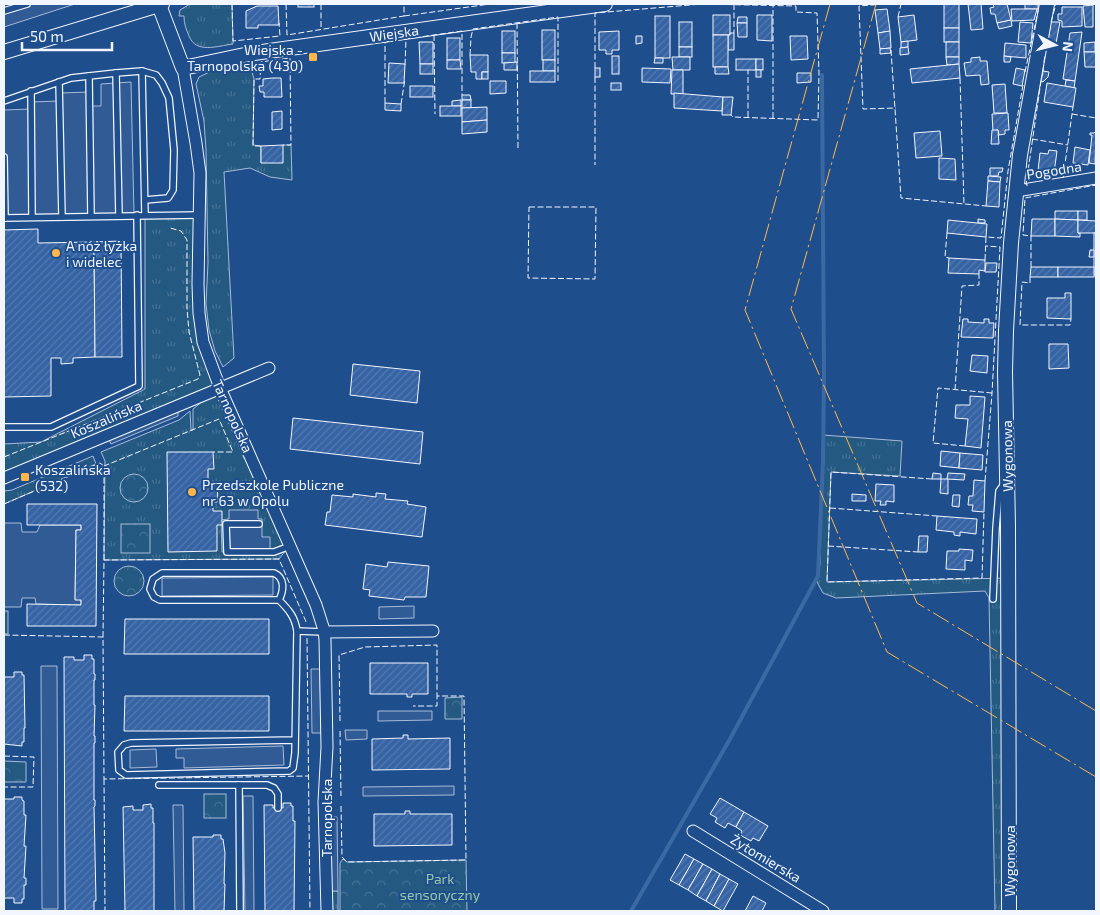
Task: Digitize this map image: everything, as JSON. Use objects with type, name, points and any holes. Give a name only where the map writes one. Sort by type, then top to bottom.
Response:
[{"type":"street","name":"Tarnopolska","points":[[160,4],[183,68],[200,173],[199,313],[204,342],[220,388],[319,612],[324,632],[327,746],[324,802],[327,911]]},
{"type":"street","points":[[4,52],[160,4]]},
{"type":"street","name":"Wiejska","points":[[183,68],[254,53],[605,4]]},
{"type":"street","name":"Wygonowa","points":[[1009,911],[1006,331],[1020,155],[1047,4]]},
{"type":"street","name":"Pogodna","points":[[1016,191],[1096,178]]},
{"type":"street","name":"Koszalińska","points":[[4,478],[269,368]]},
{"type":"street","points":[[324,632],[433,631]]},
{"type":"street","name":"Żytomierska","points":[[693,831],[823,911]]},
{"type":"lane","points":[[4,11],[27,4]]},
{"type":"lane","points":[[142,71],[145,216]]},
{"type":"lane","points":[[4,101],[59,82],[89,76],[142,71],[156,75],[169,98],[174,150],[173,190],[168,198],[145,200]]},
{"type":"lane","points":[[116,73],[119,216]]},
{"type":"lane","points":[[89,76],[91,216]]},
{"type":"lane","points":[[59,82],[62,217]]},
{"type":"lane","points":[[31,91],[32,218]]},
{"type":"lane","points":[[4,157],[4,218],[199,215]]},
{"type":"lane","points":[[4,427],[51,427],[139,386],[136,216]]},
{"type":"lane","points":[[993,599],[999,491],[1007,481]]},
{"type":"lane","points":[[259,524],[226,524],[227,552],[274,552],[290,545]]},
{"type":"lane","points":[[279,600],[282,594],[282,580],[274,572],[162,573],[153,579],[150,588],[154,597],[160,600],[279,600],[291,611],[296,620],[297,630],[295,740],[293,768],[289,771],[126,774],[120,770],[118,763],[118,752],[124,745],[131,743],[295,740]]},
{"type":"lane","points":[[297,630],[324,632]]},
{"type":"lane","points":[[159,785],[267,786],[274,788],[278,794],[278,808]]},
{"type":"lane","points":[[239,785],[240,911]]},
{"type":"green space","points":[[190,4],[232,4],[233,44],[208,48],[192,42],[186,29],[184,16],[179,16],[180,10]]},
{"type":"green space","points":[[250,65],[254,79],[253,145],[261,146],[261,163],[283,145],[291,145],[292,180],[270,177],[250,168],[224,172],[234,358],[223,367],[215,351],[209,330],[206,304],[208,263],[206,150],[204,121],[196,84],[199,77],[216,69]]},
{"type":"green space","points":[[145,215],[199,215],[203,339],[290,545],[279,559],[104,560],[105,461],[101,452],[179,420],[190,411],[191,430],[193,430],[193,409],[218,389],[4,478],[4,444],[41,442],[145,389]]},
{"type":"green space","points":[[823,435],[902,441],[900,476],[831,472],[827,582],[1008,578],[1009,911],[995,911],[989,598],[985,591],[836,598],[823,593],[817,582],[820,564]]},
{"type":"green space","points":[[93,456],[96,464],[4,504],[4,491],[12,490]]},
{"type":"green space","points":[[134,474],[144,478],[148,488],[144,498],[134,502],[124,498],[120,488],[124,478]]},
{"type":"green space","points":[[121,524],[150,524],[150,553],[121,553]]},
{"type":"green space","points":[[129,566],[140,570],[144,581],[140,592],[129,596],[118,592],[114,581],[118,570]]},
{"type":"green space","points":[[4,611],[8,611],[8,634],[4,634]]},
{"type":"green space","points":[[462,697],[462,719],[445,719],[445,698]]},
{"type":"green space","points":[[4,761],[26,762],[26,782],[4,782]]},
{"type":"green space","points":[[204,794],[226,794],[226,818],[204,818]]},
{"type":"green space","name":"Park sensoryczny","points":[[343,859],[347,862],[466,860],[467,911],[340,911],[340,863]]},
{"type":"green space","points":[[330,891],[338,891],[338,911],[331,911]]},
{"type":"shaded area","points":[[4,4],[75,4],[4,27]]},
{"type":"shaded area","points":[[131,82],[134,215],[4,218],[4,110],[31,109],[31,102],[59,101],[60,93],[89,92],[90,106],[101,106],[101,84]]},
{"type":"shaded area","points":[[178,411],[178,416],[111,444],[109,440]]},
{"type":"shaded area","points":[[229,510],[258,510],[258,519],[262,519],[262,537],[270,537],[270,552],[222,552],[221,520],[229,519]]},
{"type":"shaded area","points":[[4,523],[21,523],[22,532],[37,532],[40,525],[81,525],[81,530],[76,530],[75,599],[81,600],[81,605],[36,604],[35,598],[22,598],[21,607],[4,607]]},
{"type":"shaded area","points":[[273,577],[273,595],[162,596],[162,578]]},
{"type":"shaded area","points":[[414,606],[414,618],[379,619],[379,607]]},
{"type":"shaded area","points":[[41,666],[57,666],[58,909],[42,909]]},
{"type":"shaded area","points":[[311,669],[320,669],[321,733],[312,733]]},
{"type":"shaded area","points":[[378,711],[432,711],[432,720],[378,721]]},
{"type":"shaded area","points":[[345,730],[367,730],[367,739],[346,740]]},
{"type":"shaded area","points":[[283,746],[284,765],[184,768],[184,758],[176,758],[176,749]]},
{"type":"shaded area","points":[[156,749],[157,767],[130,768],[130,750]]},
{"type":"shaded area","points":[[454,786],[454,795],[363,796],[363,787]]},
{"type":"shaded area","points":[[243,796],[253,796],[254,911],[245,911]]},
{"type":"shaded area","points":[[173,805],[183,805],[184,911],[175,911]]},
{"type":"shaded area","points":[[329,817],[337,817],[338,891],[330,891]]},
{"type":"building","points":[[298,4],[314,4],[314,7],[298,7]]},
{"type":"building","points":[[944,4],[959,4],[959,28],[944,28]]},
{"type":"building","points":[[968,4],[981,4],[983,29],[971,30]]},
{"type":"building","points":[[993,4],[1007,4],[1011,20],[997,23],[995,14],[991,14],[990,8],[994,7]]},
{"type":"building","points":[[1025,4],[1038,4],[1038,9],[1025,9]]},
{"type":"building","points":[[1093,5],[1093,27],[1085,27],[1083,6]]},
{"type":"building","points":[[257,6],[278,6],[279,25],[258,25],[258,28],[246,28],[246,11]]},
{"type":"building","points":[[1062,7],[1082,7],[1082,26],[1062,27],[1062,21],[1058,20],[1058,14],[1062,14]]},
{"type":"building","points":[[887,9],[890,31],[878,33],[875,10]]},
{"type":"building","points":[[1011,9],[1037,9],[1034,20],[1012,21]]},
{"type":"building","points":[[713,15],[730,15],[730,35],[713,35]]},
{"type":"building","points":[[757,15],[772,15],[772,41],[757,40]]},
{"type":"building","points":[[914,15],[917,40],[901,42],[898,17]]},
{"type":"building","points":[[655,16],[670,16],[670,58],[655,58]]},
{"type":"building","points":[[738,17],[747,17],[747,23],[737,23]]},
{"type":"building","points":[[1011,20],[1012,26],[999,29],[997,23]]},
{"type":"building","points":[[679,22],[692,22],[692,47],[679,47]]},
{"type":"building","points":[[1020,22],[1033,23],[1031,43],[1018,42]]},
{"type":"building","points":[[1051,22],[1060,22],[1056,43],[1048,41]]},
{"type":"building","points":[[737,23],[747,23],[747,37],[738,37]]},
{"type":"building","points":[[944,28],[959,28],[959,42],[944,42]]},
{"type":"building","points":[[542,30],[555,30],[555,60],[542,60]]},
{"type":"building","points":[[502,31],[515,31],[515,53],[502,53]]},
{"type":"building","points":[[619,31],[619,50],[612,50],[612,54],[606,54],[606,50],[599,50],[599,32]]},
{"type":"building","points":[[890,31],[891,48],[880,49],[878,33]]},
{"type":"building","points":[[1082,32],[1075,81],[1063,79],[1070,33]]},
{"type":"building","points":[[734,33],[734,50],[728,50],[728,35]]},
{"type":"building","points":[[713,35],[728,35],[728,67],[713,67]]},
{"type":"building","points":[[636,36],[642,36],[642,43],[636,44]]},
{"type":"building","points":[[790,36],[807,36],[808,59],[791,60]]},
{"type":"building","points":[[447,38],[460,38],[460,60],[447,60]]},
{"type":"building","points":[[908,41],[908,47],[901,48],[901,42]]},
{"type":"building","points":[[419,42],[433,42],[433,64],[420,64]]},
{"type":"building","points":[[946,42],[959,42],[959,57],[946,57]]},
{"type":"building","points":[[1095,42],[1095,52],[1084,52],[1084,43]]},
{"type":"building","points":[[1005,43],[1026,45],[1026,58],[1004,56]]},
{"type":"building","points":[[679,47],[692,47],[692,57],[679,57]]},
{"type":"building","points":[[908,47],[909,54],[900,55],[900,48]]},
{"type":"building","points":[[890,48],[891,53],[880,54],[880,49]]},
{"type":"building","points":[[1084,52],[1096,52],[1096,67],[1085,67]]},
{"type":"building","points":[[502,53],[515,53],[515,63],[502,63]]},
{"type":"building","points":[[470,55],[488,55],[488,72],[482,72],[482,79],[476,79],[476,72],[471,72]]},
{"type":"building","points":[[612,56],[619,56],[619,74],[612,74]]},
{"type":"building","points":[[1004,56],[1011,57],[1010,62],[1004,62]]},
{"type":"building","points":[[672,57],[690,57],[690,70],[673,70]]},
{"type":"building","points":[[946,57],[959,57],[959,64],[947,65]]},
{"type":"building","points":[[980,57],[980,61],[987,61],[989,84],[981,85],[980,75],[966,76],[964,63],[971,62],[971,58]]},
{"type":"building","points":[[655,58],[663,58],[663,63],[654,63]]},
{"type":"building","points":[[736,59],[756,59],[756,70],[736,70]]},
{"type":"building","points":[[756,59],[763,59],[763,70],[756,70]]},
{"type":"building","points":[[447,60],[460,60],[461,69],[447,69]]},
{"type":"building","points":[[543,60],[555,60],[555,71],[543,71]]},
{"type":"building","points":[[517,62],[517,70],[504,70],[504,63]]},
{"type":"building","points":[[389,63],[405,64],[404,83],[388,83]]},
{"type":"building","points":[[420,64],[433,64],[433,74],[420,74]]},
{"type":"building","points":[[959,64],[960,78],[912,83],[910,69]]},
{"type":"building","points":[[715,67],[728,67],[729,74],[715,74]]},
{"type":"building","points":[[595,68],[600,68],[600,77],[595,77]]},
{"type":"building","points":[[642,68],[671,69],[670,83],[642,82]]},
{"type":"building","points":[[1016,68],[1025,70],[1022,86],[1013,84]]},
{"type":"building","points":[[672,70],[683,70],[683,94],[671,94]]},
{"type":"building","points":[[756,70],[761,70],[761,77],[756,77]]},
{"type":"building","points":[[530,71],[555,71],[555,82],[530,82]]},
{"type":"building","points":[[1043,71],[1049,72],[1048,77],[1043,82],[1041,81]]},
{"type":"building","points":[[482,72],[488,72],[488,79],[482,79]]},
{"type":"building","points":[[797,73],[811,73],[811,82],[797,83]]},
{"type":"building","points":[[281,78],[282,97],[264,97],[264,92],[260,92],[259,86],[263,86],[263,79]]},
{"type":"building","points":[[1066,80],[1075,81],[1074,88],[1065,86]]},
{"type":"building","points":[[490,81],[506,81],[506,93],[490,94]]},
{"type":"building","points":[[611,83],[621,83],[621,90],[611,90]]},
{"type":"building","points":[[1047,83],[1076,88],[1073,107],[1044,102]]},
{"type":"building","points":[[1005,84],[1007,113],[994,113],[992,85]]},
{"type":"building","points":[[410,86],[433,86],[433,97],[410,97]]},
{"type":"building","points":[[674,93],[723,97],[722,111],[674,108]]},
{"type":"building","points":[[462,95],[470,95],[471,100],[462,100]]},
{"type":"building","points":[[723,97],[733,97],[731,115],[722,115]]},
{"type":"building","points":[[461,100],[461,106],[452,106],[452,101]]},
{"type":"building","points":[[462,100],[471,100],[471,108],[462,108]]},
{"type":"building","points":[[385,103],[401,104],[401,111],[385,110]]},
{"type":"building","points":[[440,106],[461,106],[461,116],[440,116]]},
{"type":"building","points":[[487,107],[487,120],[462,122],[462,108]]},
{"type":"building","points":[[282,111],[282,129],[272,130],[272,112]]},
{"type":"building","points":[[1008,113],[1009,130],[1005,130],[1005,134],[999,135],[998,130],[993,131],[992,114]]},
{"type":"building","points":[[487,120],[487,132],[462,134],[462,122]]},
{"type":"building","points":[[992,130],[998,130],[999,144],[991,144]]},
{"type":"building","points":[[940,131],[942,156],[916,158],[914,133]]},
{"type":"building","points":[[1095,132],[1095,164],[1089,163],[1092,135],[1090,133]]},
{"type":"building","points":[[283,145],[283,163],[261,163],[261,146]]},
{"type":"building","points":[[1075,147],[1090,150],[1088,165],[1073,163]]},
{"type":"building","points":[[1049,150],[1057,151],[1054,173],[1038,171],[1040,153],[1048,154]]},
{"type":"building","points":[[939,158],[955,159],[956,180],[939,179]]},
{"type":"building","points":[[990,168],[1003,168],[998,176],[990,176]]},
{"type":"building","points":[[988,176],[1001,177],[1000,182],[988,181]]},
{"type":"building","points":[[988,181],[1000,182],[999,207],[986,206]]},
{"type":"building","points":[[1055,211],[1078,211],[1078,220],[1055,219]]},
{"type":"building","points":[[1078,211],[1087,211],[1087,220],[1078,220]]},
{"type":"building","points":[[978,219],[985,220],[985,223],[978,223]]},
{"type":"building","points":[[1032,219],[1055,219],[1055,236],[1031,236]]},
{"type":"building","points":[[1055,219],[1078,220],[1078,233],[1080,233],[1080,237],[1055,236]]},
{"type":"building","points":[[948,220],[987,224],[986,237],[947,233]]},
{"type":"building","points":[[1078,220],[1096,221],[1096,233],[1078,233]]},
{"type":"building","points":[[38,229],[38,243],[94,242],[95,357],[73,358],[73,363],[61,364],[61,358],[51,358],[51,396],[4,397],[4,230]]},
{"type":"building","points":[[1094,233],[1096,233],[1096,275],[1094,275]]},
{"type":"building","points":[[121,241],[122,357],[95,357],[94,242]]},
{"type":"building","points":[[1090,250],[1094,250],[1094,257],[1089,257]]},
{"type":"building","points":[[949,258],[985,260],[985,271],[979,270],[979,274],[948,273]]},
{"type":"building","points":[[986,263],[997,263],[996,272],[985,272]]},
{"type":"building","points":[[1031,267],[1058,267],[1058,277],[1030,277]]},
{"type":"building","points":[[1058,267],[1094,267],[1094,277],[1058,277]]},
{"type":"building","points":[[1065,293],[1071,293],[1071,319],[1047,318],[1047,298],[1065,298]]},
{"type":"building","points":[[963,319],[968,319],[968,322],[984,323],[984,319],[989,319],[989,323],[994,323],[993,338],[961,337]]},
{"type":"building","points":[[1049,344],[1068,344],[1069,368],[1049,369]]},
{"type":"building","points":[[972,355],[988,356],[987,373],[970,371]]},
{"type":"building","points":[[353,364],[420,371],[417,403],[350,395]]},
{"type":"building","points":[[970,396],[985,397],[981,448],[965,446],[968,419],[955,418],[956,405],[970,405]]},
{"type":"building","points":[[293,418],[423,432],[420,464],[290,449]]},
{"type":"building","points":[[941,451],[960,453],[959,468],[940,466]]},
{"type":"building","name":"Przedszkole Publiczne nr 63 w Opolu","points":[[167,452],[213,452],[214,469],[208,469],[208,482],[217,482],[218,502],[213,502],[213,511],[222,511],[222,525],[217,525],[217,551],[168,552]]},
{"type":"building","points":[[960,453],[983,455],[982,470],[959,468]]},
{"type":"building","points":[[933,473],[941,474],[941,479],[932,479]]},
{"type":"building","points":[[948,473],[965,474],[964,480],[947,479]]},
{"type":"building","points":[[941,479],[948,479],[948,494],[940,493]]},
{"type":"building","points":[[974,480],[985,481],[984,512],[972,511],[973,505],[968,505],[969,496],[973,496]]},
{"type":"building","points":[[876,484],[894,485],[894,502],[886,501],[886,505],[880,505],[881,501],[875,501]]},
{"type":"building","points":[[376,493],[386,494],[385,499],[408,501],[407,504],[426,507],[422,537],[325,525],[327,512],[330,512],[332,495],[353,497],[353,494],[376,497]]},
{"type":"building","points":[[852,494],[866,495],[866,501],[852,501]]},
{"type":"building","points":[[953,495],[960,495],[959,507],[952,506]]},
{"type":"building","points":[[27,504],[97,504],[96,626],[27,626],[27,604],[81,605],[81,600],[75,600],[76,530],[81,530],[81,525],[27,525]]},
{"type":"building","points":[[937,516],[977,519],[976,534],[960,532],[960,536],[954,535],[954,532],[936,530]]},
{"type":"building","points":[[919,536],[928,536],[927,552],[918,552]]},
{"type":"building","points":[[959,549],[973,550],[972,561],[965,560],[965,570],[946,569],[947,551],[959,551]]},
{"type":"building","points":[[388,562],[429,566],[426,597],[405,597],[404,600],[369,596],[370,590],[363,589],[366,564],[387,567]]},
{"type":"building","points":[[125,619],[269,619],[269,654],[124,654]]},
{"type":"building","points":[[84,655],[92,655],[95,674],[94,807],[96,901],[94,901],[94,911],[65,911],[64,657],[84,660]]},
{"type":"building","points":[[370,663],[428,663],[428,694],[412,694],[412,697],[407,697],[407,694],[370,694]]},
{"type":"building","points":[[14,672],[22,672],[22,675],[24,675],[25,728],[22,746],[4,744],[4,677],[14,677]]},
{"type":"building","points":[[125,696],[269,696],[269,731],[124,731]]},
{"type":"building","points":[[403,735],[408,735],[408,739],[450,738],[450,769],[372,770],[372,739],[403,738]]},
{"type":"building","points":[[22,797],[24,801],[24,815],[26,815],[24,878],[26,878],[26,885],[24,885],[24,899],[22,899],[22,903],[14,903],[14,898],[4,898],[4,799]]},
{"type":"building","points":[[720,798],[744,812],[736,827],[728,823],[725,828],[715,822],[717,818],[710,814]]},
{"type":"building","points":[[283,803],[291,803],[291,806],[293,806],[293,821],[295,821],[294,911],[265,911],[264,805],[273,805],[273,808],[283,808]]},
{"type":"building","points":[[151,804],[154,823],[154,911],[125,911],[123,807],[133,806],[133,810],[143,810],[143,805]]},
{"type":"building","points":[[405,811],[410,811],[410,814],[452,814],[452,845],[374,846],[374,814],[405,814]]},
{"type":"building","points":[[744,812],[768,826],[759,841],[753,838],[751,841],[740,835],[742,831],[736,827]]},
{"type":"building","points":[[213,835],[221,835],[221,839],[223,839],[225,853],[224,911],[194,911],[193,837],[213,837]]},
{"type":"building","points":[[685,854],[694,859],[679,885],[670,880]]},
{"type":"building","points":[[694,859],[703,864],[688,890],[679,885]]},
{"type":"building","points":[[703,864],[712,869],[697,896],[688,890]]},
{"type":"building","points":[[712,869],[720,874],[706,901],[697,896]]},
{"type":"building","points":[[720,874],[729,879],[714,906],[706,901]]},
{"type":"building","points":[[729,879],[738,884],[723,911],[714,906]]},
{"type":"building","points":[[753,896],[766,903],[762,911],[745,911]]},
{"type":"waterway","points":[[631,911],[730,739],[818,576],[823,462],[824,373],[822,75]]},
{"type":"fence","points":[[232,4],[233,41],[280,36],[279,23]]},
{"type":"fence","points":[[286,4],[287,35],[404,16],[404,4]]},
{"type":"fence","points":[[321,4],[321,29]]},
{"type":"fence","points":[[404,16],[490,4]]},
{"type":"fence","points":[[595,68],[595,13],[702,4],[796,6],[796,12],[817,13],[818,120],[733,117],[731,115]]},
{"type":"fence","points":[[734,4],[734,33]]},
{"type":"fence","points":[[885,4],[859,6],[863,109],[896,108]]},
{"type":"fence","points":[[898,17],[901,4]]},
{"type":"fence","points":[[1051,22],[1056,4]]},
{"type":"fence","points":[[773,6],[773,118]]},
{"type":"fence","points":[[1025,72],[1039,6]]},
{"type":"fence","points":[[470,55],[473,29],[558,17],[558,81]]},
{"type":"fence","points":[[517,23],[518,149]]},
{"type":"fence","points":[[406,39],[462,31],[462,95]]},
{"type":"fence","points":[[434,35],[435,114]]},
{"type":"fence","points":[[385,103],[385,42],[406,39],[405,66]]},
{"type":"fence","points":[[891,50],[901,198],[986,206]]},
{"type":"fence","points":[[1043,71],[1045,54]]},
{"type":"fence","points":[[261,146],[253,146],[254,79],[260,79],[261,62],[290,58],[291,145],[283,145]]},
{"type":"fence","points":[[748,70],[748,117]]},
{"type":"fence","points":[[595,77],[595,165]]},
{"type":"fence","points":[[960,78],[964,204]]},
{"type":"fence","points":[[401,104],[405,79]]},
{"type":"fence","points":[[1028,185],[1026,185],[1041,81]]},
{"type":"fence","points":[[985,260],[986,237],[1001,238],[1008,171],[1023,85]]},
{"type":"fence","points":[[1063,178],[1073,107]]},
{"type":"fence","points":[[1072,114],[1096,118]]},
{"type":"fence","points":[[1032,139],[1068,145]]},
{"type":"fence","points":[[1031,267],[1031,236],[1023,235],[1025,198],[1096,185]]},
{"type":"fence","points":[[529,207],[596,207],[595,279],[528,278],[529,207]]},
{"type":"fence","points":[[4,457],[198,379],[200,375],[189,332],[187,308],[187,240],[181,231],[170,228]]},
{"type":"fence","points":[[947,233],[945,257],[949,258]]},
{"type":"fence","points":[[985,481],[1000,247],[986,246]]},
{"type":"fence","points":[[955,390],[962,286],[979,285],[979,274]]},
{"type":"fence","points":[[1030,277],[1030,283],[1022,282],[1020,325],[1070,325],[1071,319]]},
{"type":"fence","points":[[965,446],[933,443],[938,388],[992,393]]},
{"type":"fence","points":[[104,560],[104,466],[219,419],[233,452],[213,452]]},
{"type":"fence","points":[[4,504],[100,463],[104,466]]},
{"type":"fence","points":[[932,479],[831,472],[827,582],[982,578],[984,512]]},
{"type":"fence","points":[[830,508],[937,516]]},
{"type":"fence","points":[[828,546],[918,552]]},
{"type":"fence","points":[[103,637],[104,560],[279,559],[307,624]]},
{"type":"fence","points":[[4,635],[103,637],[104,779],[309,776]]},
{"type":"fence","points":[[307,638],[310,911]]},
{"type":"fence","points":[[340,721],[339,655],[365,647],[437,645],[437,696]]},
{"type":"fence","points":[[341,806],[342,857],[347,862],[466,860],[464,696],[437,696],[437,706],[413,706]]},
{"type":"fence","points":[[340,731],[341,796]]},
{"type":"fence","points":[[4,756],[34,757],[33,787],[4,787]]},
{"type":"fence","points":[[104,779],[105,911]]},
{"type":"power","points":[[830,4],[745,310],[887,652],[1096,777]]},
{"type":"power","points":[[876,4],[791,309],[917,603],[1096,711]]},
{"type":"place","name":"Wiejska - Tarnopolska (430)","points":[[313,57]]},
{"type":"place","name":"A nóż łyżka i widelec","points":[[56,253]]},
{"type":"place","name":"Koszalińska (532)","points":[[25,477]]},
{"type":"place","name":"Przedszkole Publiczne nr 63 w Opolu","points":[[192,492]]}]
